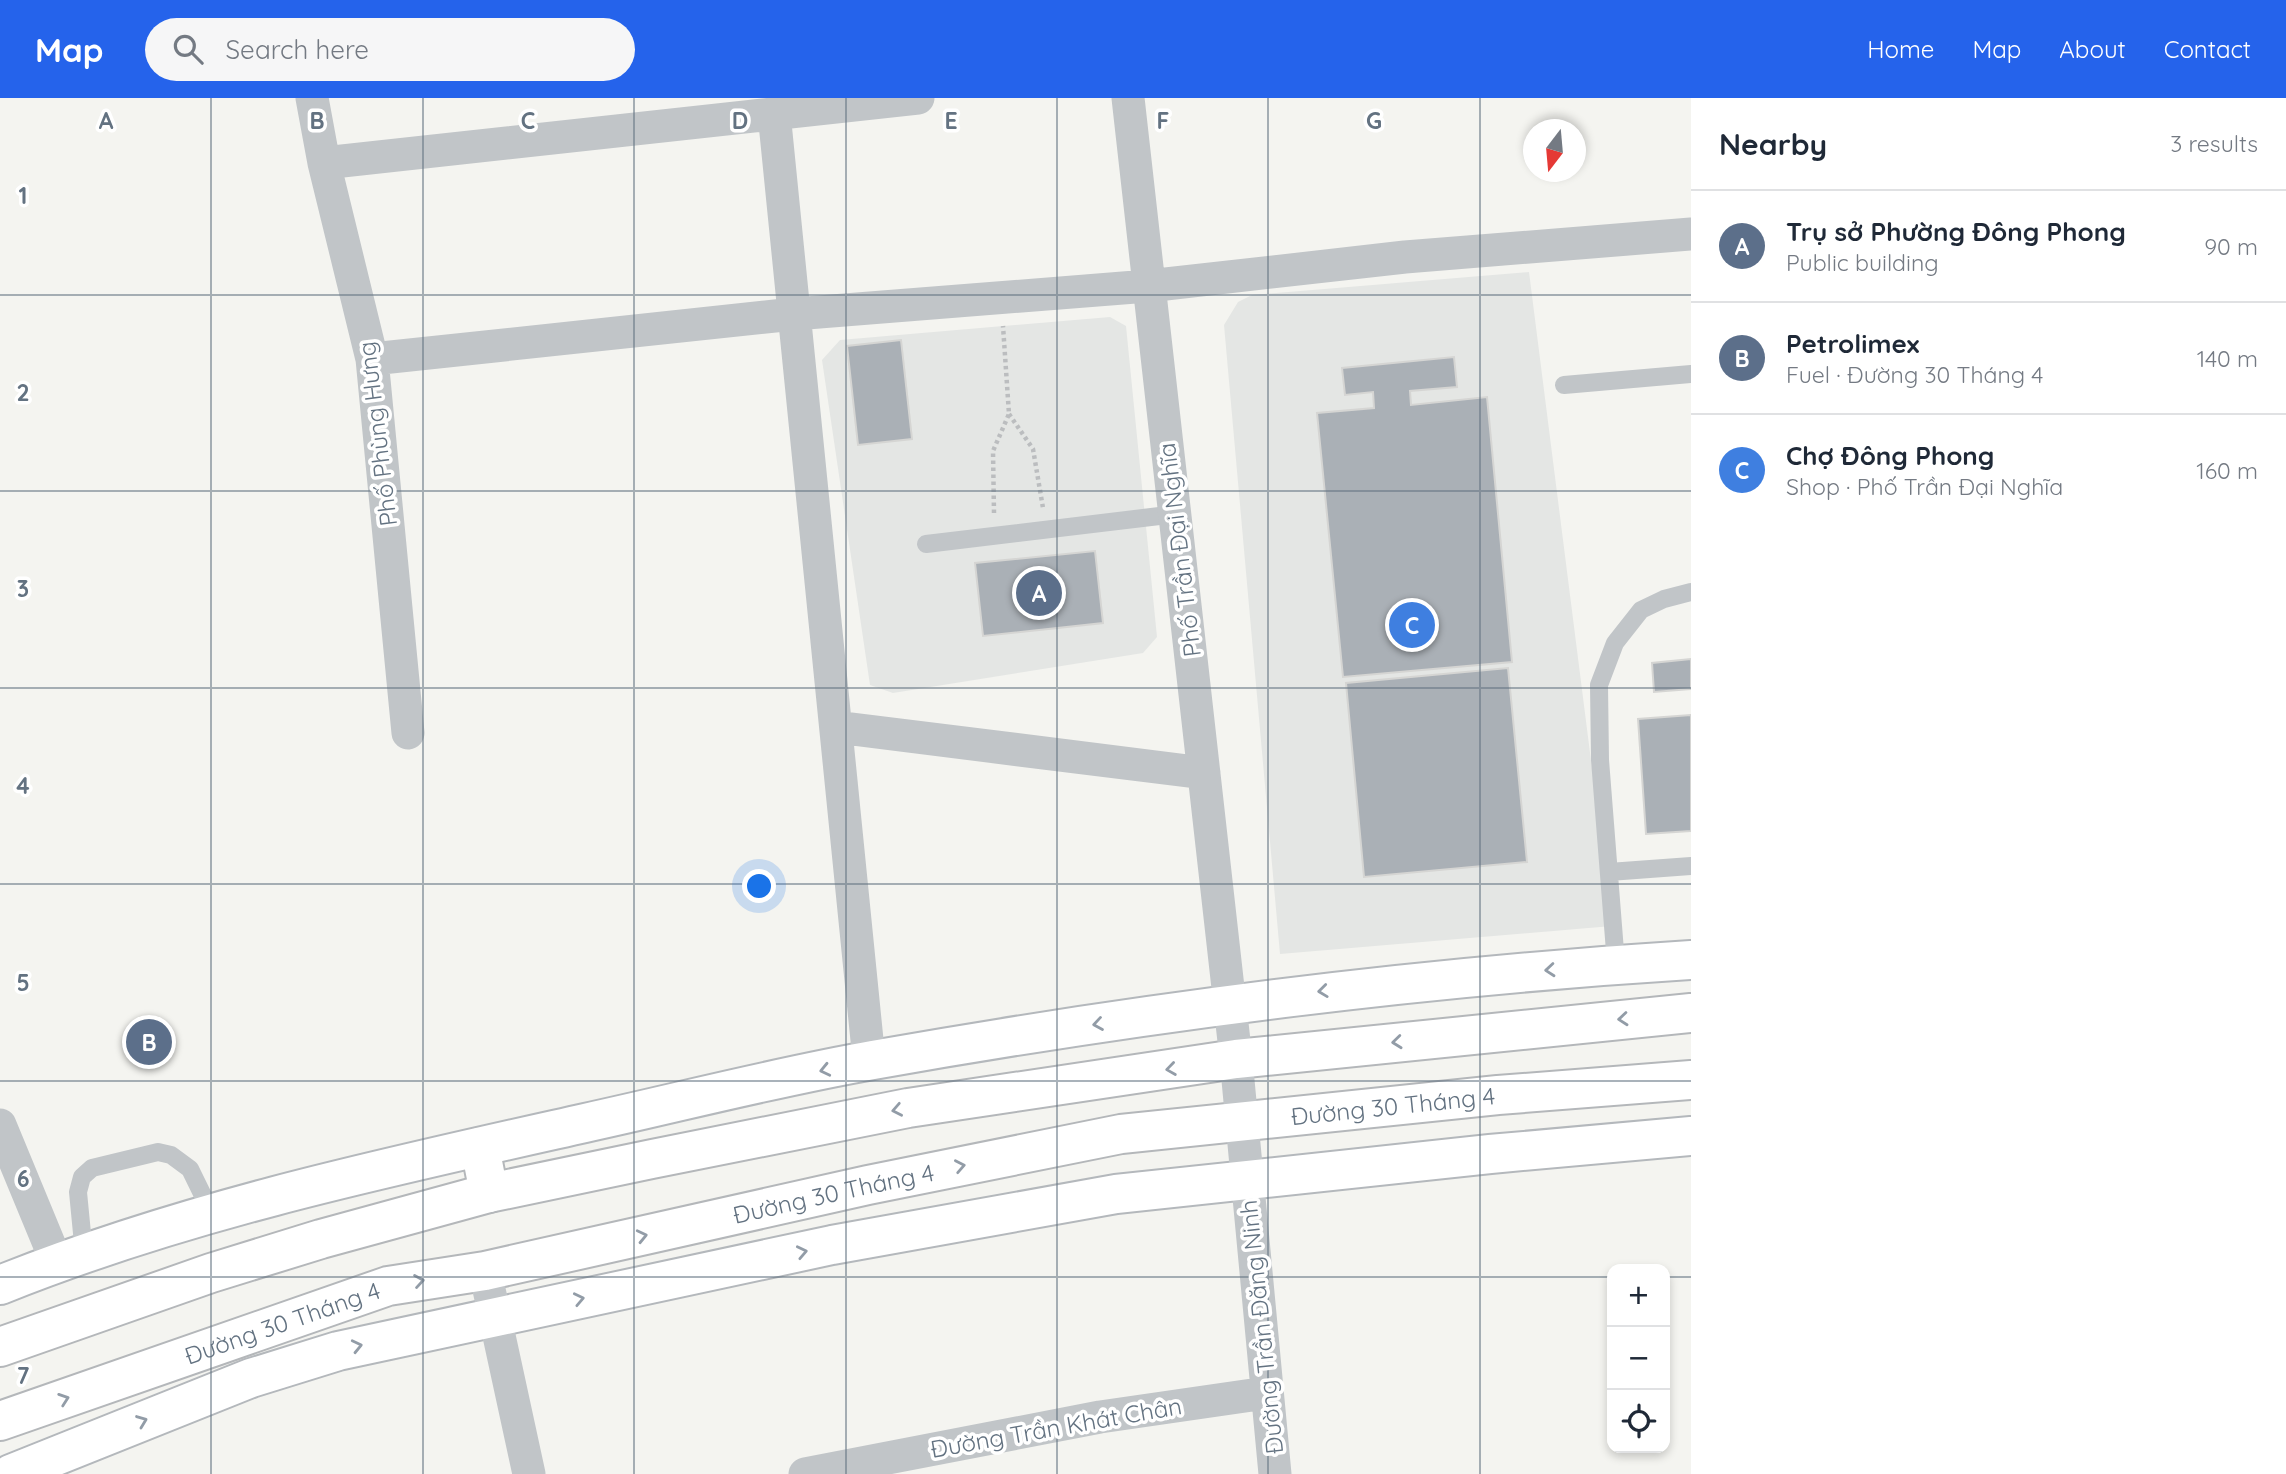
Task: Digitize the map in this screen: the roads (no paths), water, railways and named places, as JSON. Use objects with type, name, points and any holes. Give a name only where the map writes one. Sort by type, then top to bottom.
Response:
[{"type":"main road","points":[[0,1285],[71,1258],[212,1214],[480,1147],[869,1060],[1230,1003],[1394,983],[1691,960]]},
{"type":"main road","points":[[0,1347],[211,1273],[489,1193],[908,1108],[1236,1059],[1691,1013]]},
{"type":"main road","name":"Đường 30 Tháng 4","points":[[0,1421],[388,1286],[485,1271],[868,1185],[1121,1134],[1241,1119],[1691,1080]]},
{"type":"main road","name":"Đường 30 Tháng 4","points":[[10,1474],[251,1378],[338,1350],[832,1245],[1116,1194],[1691,1136]]},
{"type":"main road","points":[[480,1147],[489,1193]]},
{"type":"street","name":"Phố Phùng Hưng","points":[[312,98],[324,163],[372,359],[408,733]]},
{"type":"street","points":[[324,163],[918,98]]},
{"type":"street","name":"Phố Trần Đại Nghĩa","points":[[1128,98],[1241,1119]]},
{"type":"street","points":[[774,113],[869,1060]]},
{"type":"street","points":[[372,359],[794,314],[1148,286],[1405,257],[1691,234]]},
{"type":"street","points":[[836,727],[1204,773]]},
{"type":"street","name":"Đường Trần Đăng Ninh","points":[[1241,1119],[1275,1474]]},
{"type":"street","points":[[0,1125],[71,1258]]},
{"type":"street","points":[[485,1271],[529,1474]]},
{"type":"street","name":"Đường Trần Khát Chân","points":[[805,1474],[1100,1417],[1266,1393]]},
{"type":"lane","points":[[1564,385],[1691,374]]},
{"type":"lane","points":[[926,544],[1176,514]]},
{"type":"lane","points":[[1616,964],[1600,760],[1599,685],[1615,643],[1641,610],[1664,599],[1691,592]]},
{"type":"lane","points":[[1609,872],[1691,866]]},
{"type":"lane","points":[[71,1258],[78,1192],[82,1177],[93,1168],[158,1152],[171,1155],[190,1168],[212,1214]]},
{"type":"place","name":"Trụ sở Phường Đông Phong","points":[[1039,593]]},
{"type":"place","name":"Chợ Đông Phong","points":[[1412,625]]},
{"type":"place","name":"Petrolimex","points":[[149,1042]]}]
